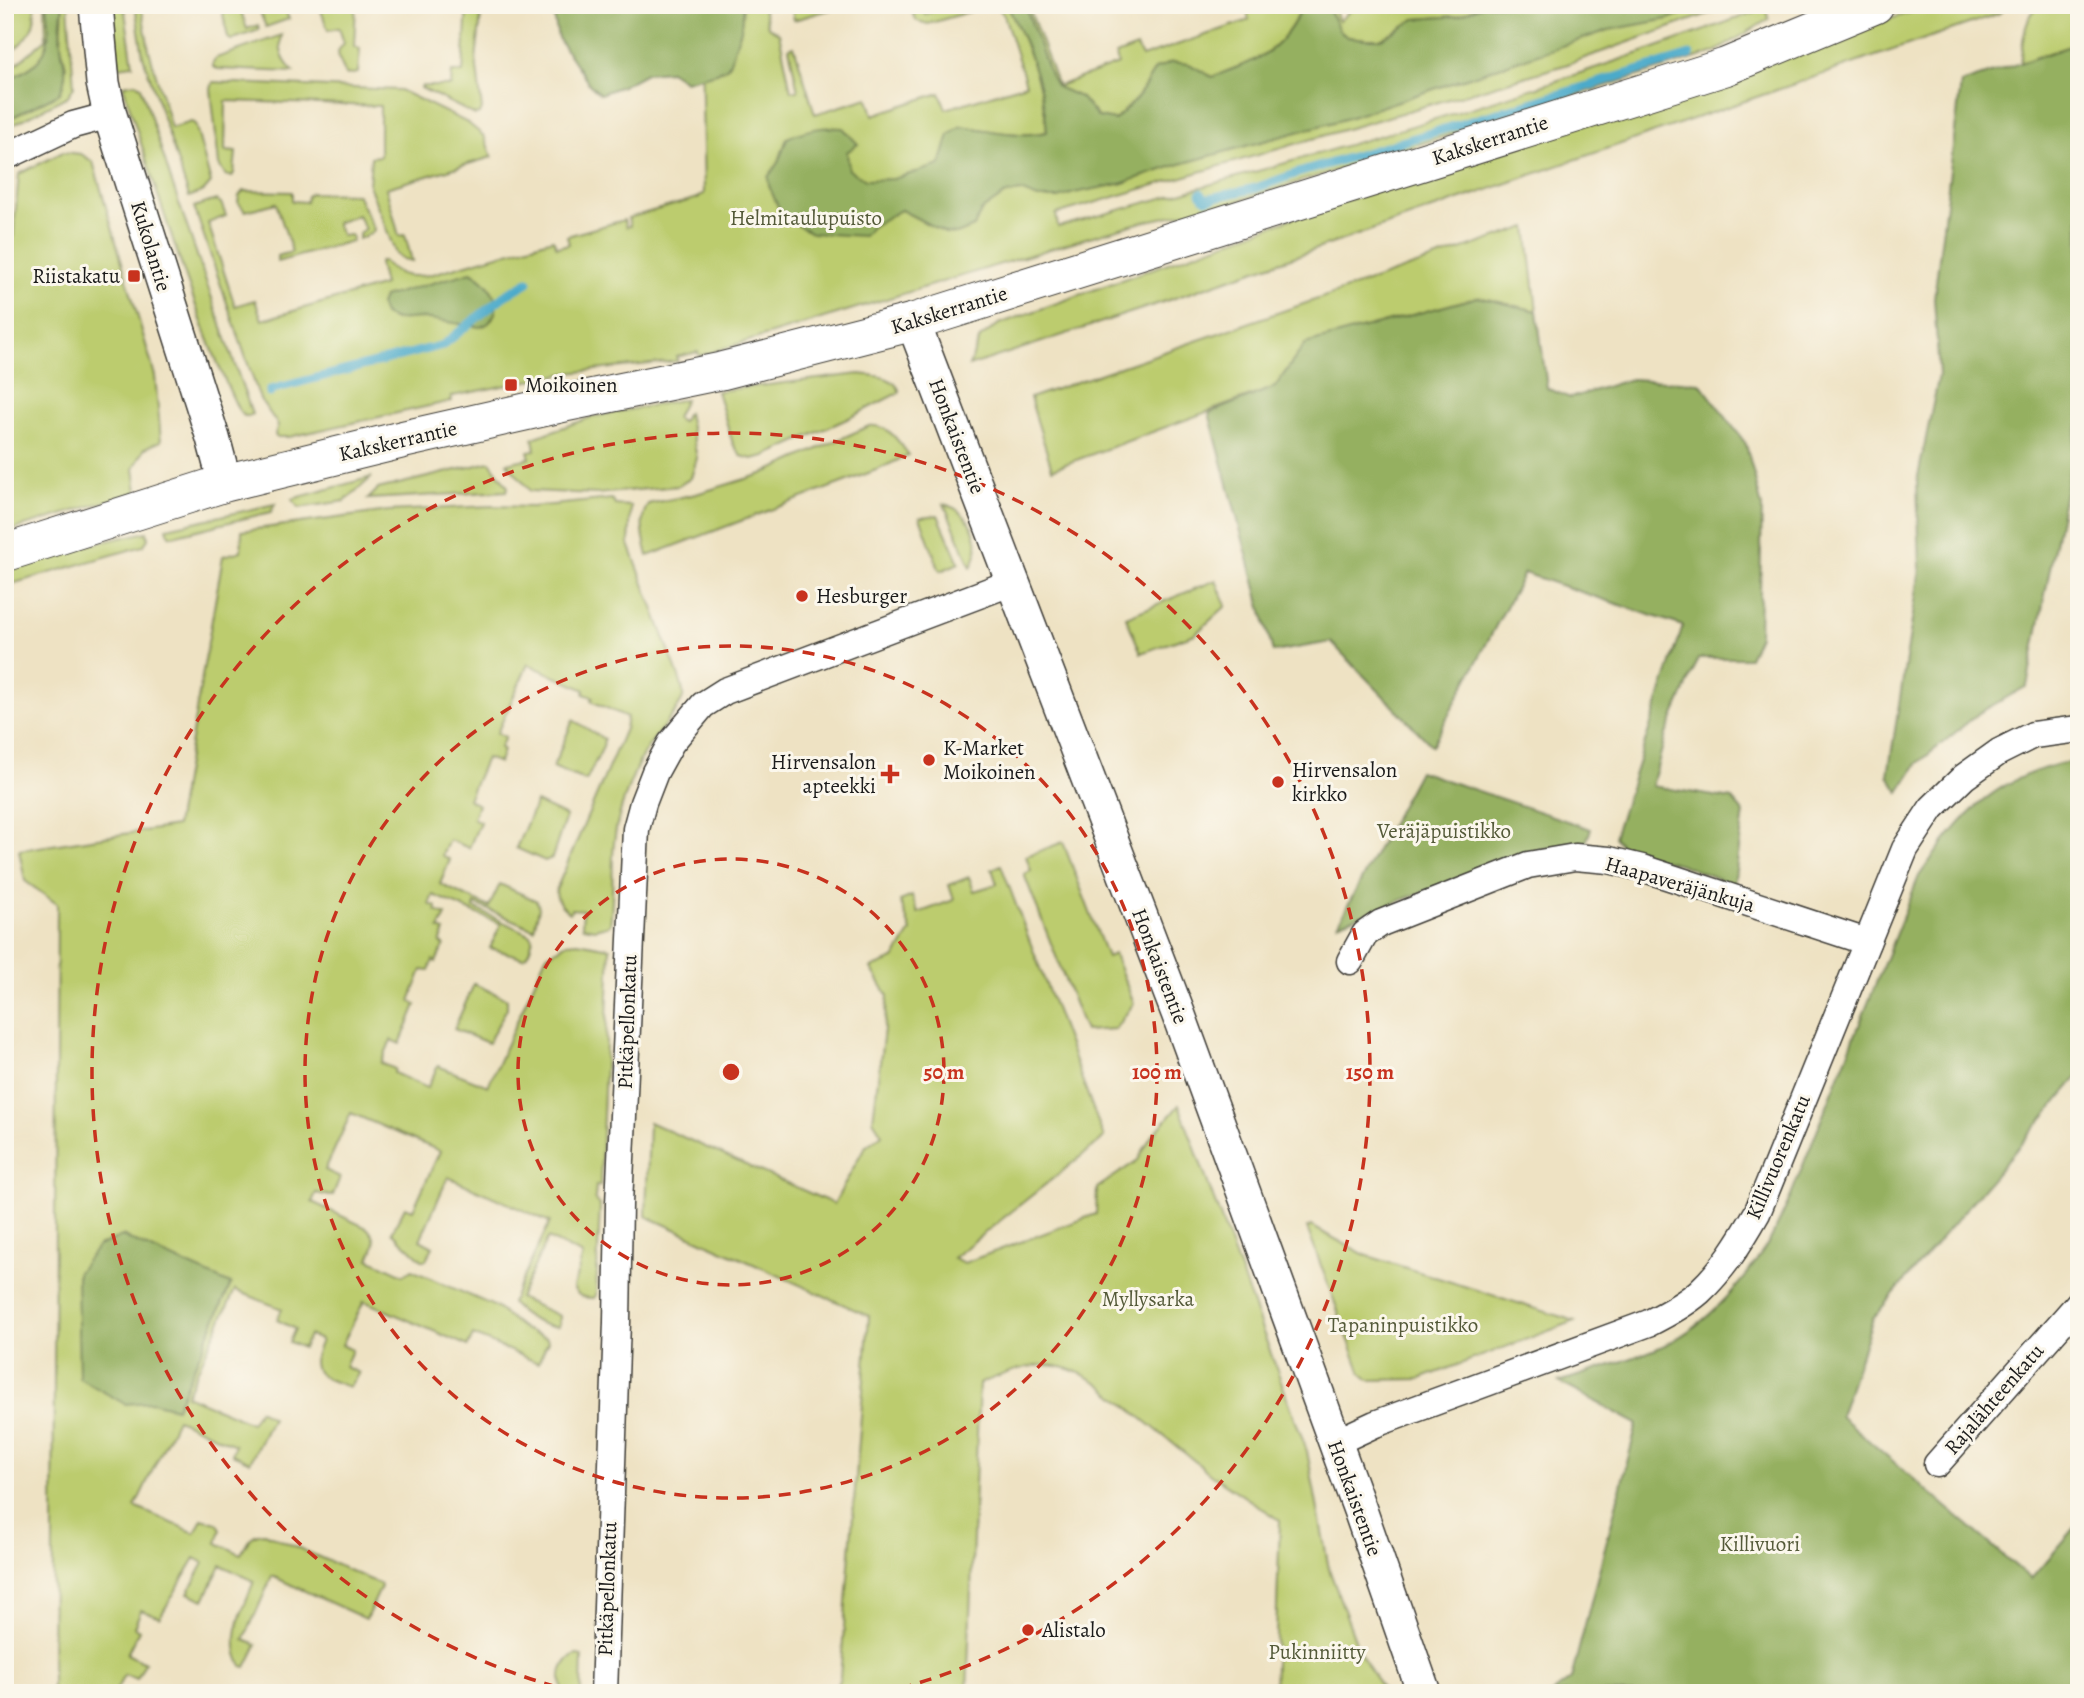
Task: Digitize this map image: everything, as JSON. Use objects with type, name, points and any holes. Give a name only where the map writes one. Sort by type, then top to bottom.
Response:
[{"type":"main road","name":"Kakskerrantie","points":[[5,553],[225,483],[405,439],[721,371],[914,322],[1725,67],[1875,5]]},
{"type":"street","name":"Kukolantie","points":[[96,5],[103,83],[110,115],[225,483]]},
{"type":"street","points":[[5,157],[73,125],[110,115]]},
{"type":"street","name":"Honkaistentie","points":[[914,322],[1178,1013],[1424,1693]]},
{"type":"street","name":"Pitkäpellonkatu","points":[[604,1693],[634,853],[636,829],[643,803],[655,772],[671,743],[703,705],[725,691],[1013,582]]},
{"type":"street","name":"Killivuorenkatu","points":[[1334,1443],[1375,1424],[1649,1323],[1675,1310],[1699,1292],[1741,1241],[1757,1213],[1905,849],[1932,808],[1964,778],[1999,752],[2033,735],[2079,729]]},
{"type":"street","name":"Haapaveräjänkuja","points":[[1350,961],[1365,934],[1381,923],[1528,865],[1576,857],[1609,860],[1642,868],[1867,942]]},
{"type":"street","name":"Rajalähteenkatu","points":[[1937,1464],[2079,1303]]},
{"type":"green space","points":[[5,5],[34,5],[35,14],[30,33],[5,56]]},
{"type":"green space","points":[[45,5],[49,29],[41,58],[5,82],[5,74],[46,39]]},
{"type":"green space","points":[[47,5],[63,5],[60,35],[65,68],[63,85],[60,93],[5,121],[5,82],[35,64],[47,44]]},
{"type":"green space","points":[[63,5],[68,5],[74,86],[68,96],[5,129],[5,121],[60,93],[66,67],[61,45]]},
{"type":"green space","points":[[107,5],[124,5],[133,65],[119,67]]},
{"type":"green space","points":[[135,5],[141,5],[149,50],[171,128],[191,122],[196,127],[211,183],[204,191],[189,197],[143,56]]},
{"type":"green space","points":[[221,5],[239,5],[247,29],[258,25],[259,30],[231,40],[228,38]]},
{"type":"green space","points":[[257,5],[283,5],[289,19],[266,27]]},
{"type":"green space","points":[[319,5],[356,5],[354,47],[360,48],[358,73],[346,75],[339,59],[338,51],[344,43],[339,28],[328,30]]},
{"type":"green space","points":[[467,5],[482,5],[476,60],[482,109],[480,114],[475,115],[421,88],[451,86],[452,72],[463,72]]},
{"type":"green space","points":[[552,5],[743,5],[741,30],[728,67],[717,73],[685,81],[670,71],[646,73],[600,94],[589,84],[558,38]]},
{"type":"green space","name":"Helmitaulupuisto","points":[[700,5],[762,5],[768,27],[779,33],[791,91],[798,91],[789,48],[794,46],[815,114],[868,98],[873,115],[940,93],[946,109],[1026,84],[1004,15],[997,7],[989,6],[928,24],[917,21],[913,15],[915,13],[902,6],[900,10],[891,5],[922,5],[925,14],[952,5],[1007,5],[1034,67],[1047,132],[1015,134],[961,126],[1070,163],[1706,5],[1733,5],[1565,65],[1056,214],[1058,227],[1325,152],[1503,98],[1591,70],[1765,8],[1769,19],[1715,52],[1228,204],[1142,222],[1086,238],[699,356],[698,352],[676,357],[678,361],[568,373],[453,396],[452,401],[289,437],[276,437],[278,425],[260,399],[194,207],[216,200],[221,203],[226,216],[208,223],[235,306],[255,300],[262,320],[384,285],[380,261],[404,275],[429,275],[553,239],[557,247],[569,244],[567,236],[624,220],[626,227],[630,226],[628,218],[704,194]]},
{"type":"green space","points":[[791,5],[846,5],[794,20]]},
{"type":"green space","points":[[1007,5],[1025,5],[1050,75],[1057,87],[1080,97],[1098,117],[1115,120],[1138,97],[1155,69],[1172,62],[1189,64],[1212,77],[1243,65],[1277,45],[1303,5],[1327,5],[1339,30],[1347,37],[1382,39],[1415,19],[1458,16],[1483,5],[1707,5],[1668,19],[1609,30],[1345,119],[1177,165],[1120,184],[1059,198],[1038,198],[1020,191],[1004,195],[981,211],[974,227],[957,234],[945,233],[901,210],[874,225],[864,236],[812,233],[800,227],[779,209],[768,177],[779,161],[787,138],[808,130],[843,128],[858,144],[847,152],[849,170],[866,180],[893,179],[940,165],[949,135],[961,126],[1015,134],[1047,132],[1034,67]]},
{"type":"green space","points":[[1025,5],[1028,5],[1058,86],[1118,64],[1116,55],[1137,47],[1142,57],[1249,20],[1247,11],[1264,5],[1303,5],[1277,45],[1243,65],[1212,77],[1189,64],[1155,69],[1138,97],[1116,120],[1098,117],[1080,97],[1057,87],[1050,75]]},
{"type":"green space","points":[[1327,5],[1333,5],[1339,21],[1356,5],[1483,5],[1458,16],[1415,19],[1382,39],[1367,39],[1347,37],[1338,30]]},
{"type":"green space","points":[[1932,5],[2010,5],[2000,13],[1166,301],[969,366],[980,338],[999,324],[1293,218]]},
{"type":"green space","points":[[2039,5],[2079,5],[2079,43],[2020,63],[2027,25]]},
{"type":"green space","points":[[282,35],[282,55],[294,72],[213,67],[216,58]]},
{"type":"green space","points":[[2079,43],[2079,421],[2027,686],[1979,713],[1917,764],[1899,792],[1888,775],[1920,569],[1917,481],[1939,375],[1934,298],[1961,83]]},
{"type":"green space","points":[[213,82],[400,90],[468,123],[484,136],[492,157],[386,188],[399,236],[405,235],[412,261],[403,259],[396,254],[369,185],[371,157],[380,156],[380,106],[226,101],[225,151],[236,152],[232,177],[225,175],[219,165],[211,89]]},
{"type":"green space","points":[[135,83],[141,87],[252,414],[249,416],[244,416],[238,409],[229,389],[176,249],[123,85]]},
{"type":"green space","points":[[63,152],[81,154],[93,162],[155,376],[161,441],[145,448],[134,468],[137,492],[5,532],[5,329],[19,174]]},
{"type":"green space","points":[[243,191],[292,192],[292,201],[306,202],[311,193],[357,194],[374,229],[359,239],[359,234],[365,229],[358,215],[336,223],[342,236],[350,235],[352,241],[277,262],[277,256],[292,252],[276,203],[245,211],[238,202]]},
{"type":"green space","points":[[1527,227],[1537,311],[1478,297],[1305,344],[1275,387],[1052,469],[1030,398]]},
{"type":"green space","points":[[471,272],[487,285],[495,297],[496,311],[486,325],[480,327],[422,318],[395,320],[384,315],[380,304],[383,297]]},
{"type":"green space","points":[[1478,297],[1537,311],[1547,388],[1570,398],[1631,379],[1700,383],[1746,444],[1762,507],[1759,636],[1749,658],[1699,658],[1666,734],[1652,786],[1732,799],[1744,813],[1734,885],[1680,864],[1625,850],[1614,837],[1683,626],[1524,573],[1432,746],[1331,642],[1273,652],[1209,413],[1275,387],[1305,344]]},
{"type":"green space","points":[[859,374],[888,379],[900,392],[765,456],[752,459],[741,456],[733,444],[717,391]]},
{"type":"green space","points":[[685,399],[676,418],[681,422],[688,413],[697,458],[691,478],[678,486],[597,494],[530,491],[507,463],[530,458],[528,451],[535,450],[533,438],[592,417]]},
{"type":"green space","points":[[869,426],[888,431],[909,455],[879,469],[648,556],[643,516],[648,504],[696,494],[762,474]]},
{"type":"green space","points":[[490,462],[508,487],[507,491],[368,499],[378,489]]},
{"type":"green space","points":[[372,477],[345,501],[299,508],[292,499]]},
{"type":"green space","points":[[612,499],[615,505],[631,506],[629,544],[679,677],[683,698],[644,753],[624,800],[614,843],[610,925],[595,929],[582,927],[583,910],[571,909],[570,913],[560,903],[556,890],[625,729],[627,717],[591,701],[593,697],[584,694],[585,690],[528,664],[497,733],[505,737],[500,748],[503,750],[499,763],[486,758],[468,799],[478,805],[473,818],[480,822],[469,848],[449,840],[442,855],[450,860],[440,884],[489,907],[500,884],[537,901],[539,908],[534,929],[475,904],[474,908],[531,935],[533,938],[530,949],[524,958],[490,948],[501,924],[433,895],[429,904],[446,915],[439,929],[445,931],[440,943],[444,945],[429,971],[422,970],[410,1001],[416,1005],[400,1044],[391,1040],[381,1063],[395,1069],[394,1073],[427,1088],[438,1066],[488,1086],[546,956],[567,943],[578,942],[610,948],[600,1186],[596,1185],[595,1198],[600,1206],[596,1295],[594,1298],[581,1296],[573,1287],[583,1255],[548,1238],[519,1298],[560,1316],[559,1326],[539,1323],[521,1312],[511,1303],[550,1222],[448,1177],[420,1240],[433,1247],[426,1260],[422,1260],[392,1232],[405,1207],[413,1210],[440,1151],[351,1113],[325,1170],[340,1177],[333,1195],[316,1193],[312,1202],[367,1228],[375,1243],[369,1259],[403,1275],[412,1270],[494,1306],[524,1329],[547,1338],[538,1363],[473,1335],[468,1346],[364,1301],[342,1345],[352,1350],[345,1367],[359,1373],[349,1387],[327,1379],[315,1367],[314,1360],[321,1340],[309,1335],[303,1348],[289,1342],[295,1329],[277,1320],[282,1309],[235,1290],[186,1395],[251,1423],[259,1410],[272,1418],[250,1462],[232,1454],[235,1445],[177,1419],[135,1507],[195,1533],[202,1519],[217,1523],[221,1529],[217,1543],[241,1554],[252,1537],[265,1533],[380,1584],[381,1587],[366,1619],[272,1576],[244,1640],[257,1645],[246,1667],[242,1666],[238,1656],[236,1634],[254,1581],[221,1565],[204,1600],[188,1593],[204,1563],[195,1558],[160,1617],[141,1610],[134,1627],[139,1630],[127,1654],[145,1663],[137,1679],[124,1675],[115,1693],[52,1693],[57,904],[25,881],[19,850],[176,826],[223,556],[241,551],[242,531],[388,511],[492,506],[532,507]]},
{"type":"green space","points":[[275,504],[271,512],[173,536],[169,535],[167,528]]},
{"type":"green space","points":[[944,504],[962,513],[973,529],[976,548],[971,567]]},
{"type":"green space","points":[[938,515],[959,563],[941,571],[920,517]]},
{"type":"green space","points":[[147,532],[148,539],[143,546],[5,586],[5,563]]},
{"type":"green space","points":[[1216,580],[1226,606],[1195,634],[1141,653],[1126,617]]},
{"type":"green space","points":[[573,720],[604,739],[603,747],[586,781],[553,767]]},
{"type":"green space","name":"Killivuori","points":[[2079,760],[2079,1076],[1873,1318],[1840,1416],[2031,1579],[2079,1523],[2079,1693],[1552,1693],[1571,1679],[1637,1424],[1559,1382],[1632,1358],[1673,1341],[1703,1320],[1731,1293],[1768,1243],[1787,1205],[1919,876],[1952,832],[1985,799],[2026,775],[2050,766]]},
{"type":"green space","name":"Veräjäpuistikko","points":[[1419,771],[1591,829],[1585,845],[1542,849],[1519,856],[1338,924]]},
{"type":"green space","points":[[536,802],[566,816],[552,858],[545,861],[516,848]]},
{"type":"green space","points":[[1063,842],[1107,957],[1114,954],[1134,1003],[1115,1029],[1085,1031],[1024,874],[1031,871],[1026,856]]},
{"type":"green space","name":"Myllysarka","points":[[1001,865],[1104,1138],[953,1258],[964,1263],[1096,1214],[1097,1188],[1138,1160],[1149,1140],[1179,1105],[1307,1451],[1329,1569],[1360,1653],[1385,1693],[1274,1693],[1280,1520],[1213,1476],[1101,1385],[1069,1369],[1041,1365],[1012,1371],[979,1384],[967,1693],[834,1693],[840,1677],[869,1316],[646,1216],[649,1122],[834,1204],[864,1148],[882,1134],[873,1120],[888,996],[871,968],[894,959],[911,931],[900,901],[912,896],[918,913],[954,900],[949,885],[969,877],[974,891],[997,884],[992,869]]},
{"type":"green space","points":[[474,984],[507,999],[507,1008],[488,1043],[454,1029]]},
{"type":"green space","name":"Tapaninpuistikko","points":[[1311,1226],[1365,1255],[1575,1321],[1420,1379],[1369,1380],[1361,1373],[1307,1228]]},
{"type":"green space","points":[[122,1236],[231,1284],[176,1408],[151,1402],[125,1404],[79,1378],[77,1273],[98,1246]]},
{"type":"green space","points":[[582,1656],[581,1693],[564,1693],[562,1670],[571,1657]]},
{"type":"waterway","points":[[1201,193],[1206,199],[1256,188],[1690,55]]},
{"type":"waterway","points":[[270,393],[270,390],[443,345],[504,296],[528,282]]},
{"type":"place","name":"Riistakatu","points":[[134,276]]},
{"type":"place","name":"Moikoinen","points":[[511,385]]},
{"type":"place","name":"Hesburger","points":[[802,596]]},
{"type":"place","name":"K-Market Moikoinen","points":[[929,760]]},
{"type":"place","name":"Hirvensalon apteekki","points":[[890,774]]},
{"type":"place","name":"Hirvensalon kirkko","points":[[1278,782]]},
{"type":"place","name":"Alistalo","points":[[1028,1630]]},
{"type":"park label","name":"Pukinniitty","points":[[1317,1652]]}]
